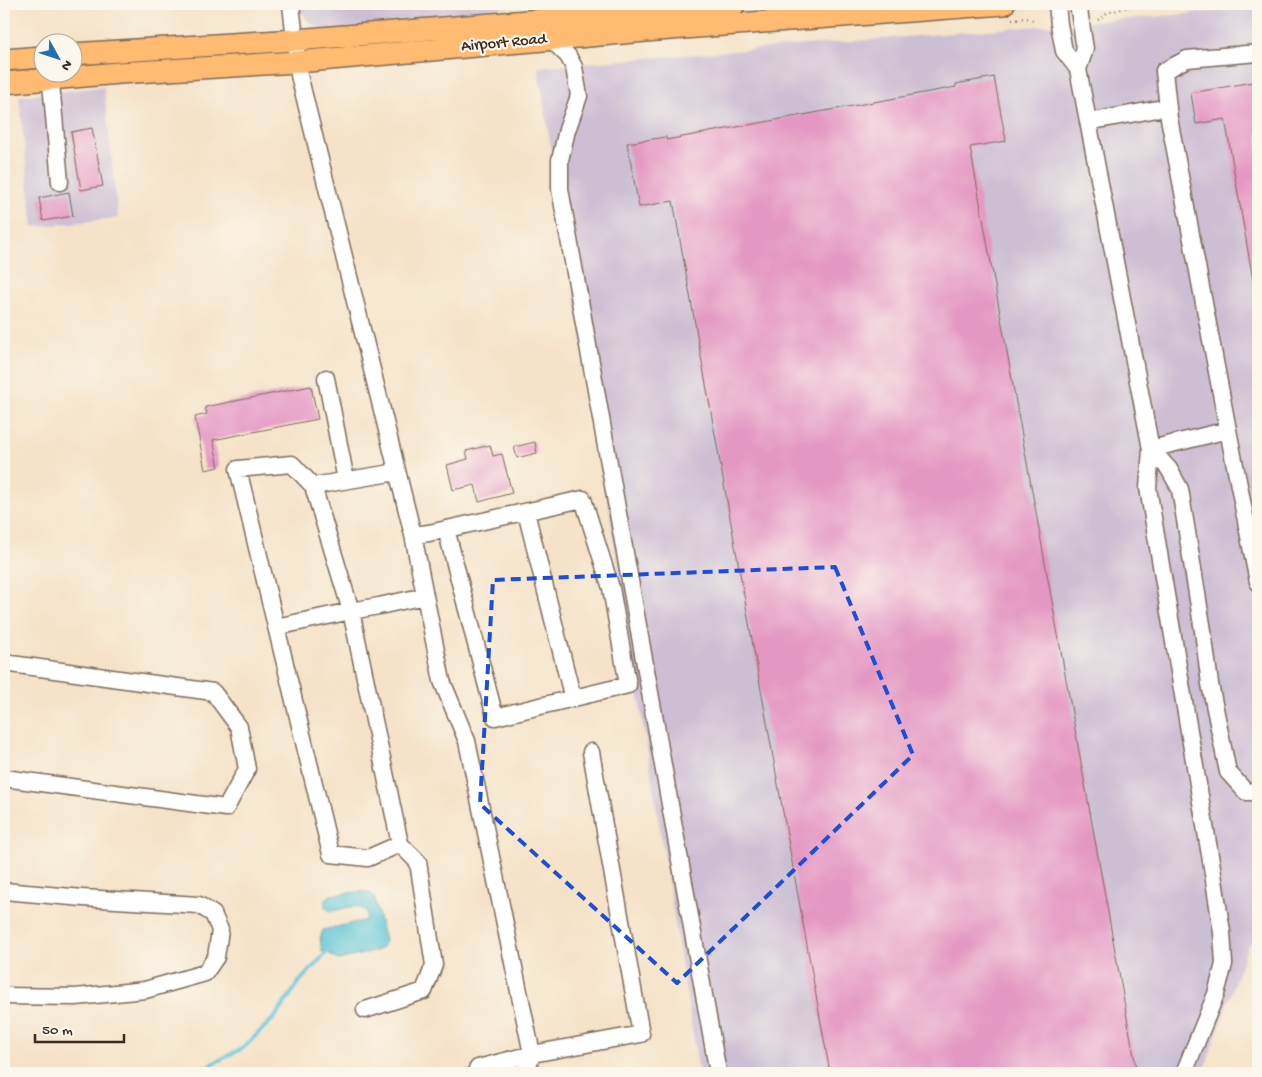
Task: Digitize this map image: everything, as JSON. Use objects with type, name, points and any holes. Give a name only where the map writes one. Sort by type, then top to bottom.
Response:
[{"type":"main road","name":"Airport Road","points":[[82,54],[297,57],[735,4]]},
{"type":"main road","name":"Airport Road","points":[[82,75],[1004,4]]},
{"type":"main road","points":[[4,60],[32,58]]},
{"type":"main road","name":"Airport Road","points":[[4,83],[32,79]]},
{"type":"street","points":[[291,4],[297,57],[413,535],[442,681],[466,742],[532,1054],[526,1073]]},
{"type":"street","points":[[1057,4],[1064,51],[1078,69],[1151,449],[1148,488],[1222,932],[1224,964],[1216,994],[1184,1073]]},
{"type":"street","points":[[1078,4],[1086,49],[1078,69]]},
{"type":"street","points":[[551,39],[568,56],[574,67],[579,96],[567,130],[560,160],[560,189],[718,1073]]},
{"type":"street","points":[[1258,53],[1187,59],[1164,71],[1168,107],[1258,582]]},
{"type":"street","points":[[52,82],[60,182]]},
{"type":"street","points":[[1088,122],[1168,107]]},
{"type":"street","points":[[326,378],[346,480]]},
{"type":"street","points":[[1151,449],[1228,430]]},
{"type":"street","points":[[1151,449],[1169,468],[1180,489],[1210,684],[1228,772],[1246,792],[1258,792]]},
{"type":"street","points":[[365,1010],[424,991],[434,965],[418,862],[400,844],[351,611],[313,486],[292,464],[238,469],[331,854],[368,858],[400,844]]},
{"type":"street","points":[[313,486],[397,472]]},
{"type":"street","points":[[413,535],[583,500],[611,588],[628,685],[495,717],[446,529]]},
{"type":"street","points":[[526,512],[573,699]]},
{"type":"street","points":[[276,627],[425,596]]},
{"type":"street","points":[[4,663],[213,692],[239,727],[247,769],[226,808],[4,778]]},
{"type":"street","points":[[475,1073],[478,1068],[532,1054],[641,1034],[591,752]]},
{"type":"street","points":[[4,891],[199,905],[213,914],[220,930],[216,957],[205,973],[145,990],[76,997],[4,996]]},
{"type":"path","points":[[1098,20],[1108,13],[1141,4]]},
{"type":"highlighted area","points":[[835,567],[913,755],[677,983],[480,804],[493,580]]},
{"type":"shaded area","points":[[300,4],[524,4],[329,31],[317,27],[307,20],[300,9]]},
{"type":"shaded area","points":[[1258,8],[1258,938],[1248,945],[1203,1073],[699,1073],[538,67]]},
{"type":"shaded area","points":[[104,87],[118,218],[33,227],[19,96]]},
{"type":"water","points":[[369,892],[374,896],[385,941],[382,948],[376,951],[338,960],[327,952],[322,952],[320,938],[323,930],[366,920],[367,912],[358,907],[330,911],[325,907],[325,901],[330,895]]},
{"type":"building","points":[[994,77],[1006,141],[970,147],[1137,1073],[830,1073],[673,201],[639,207],[627,143],[666,137],[666,140],[956,87],[956,84]]},
{"type":"building","points":[[1258,81],[1258,280],[1253,280],[1225,119],[1196,124],[1191,93]]},
{"type":"building","points":[[92,128],[103,186],[81,190],[71,132]]},
{"type":"building","points":[[69,192],[73,216],[43,221],[39,198]]},
{"type":"building","points":[[311,386],[318,419],[213,440],[219,467],[205,470],[195,417],[207,414],[205,407]]},
{"type":"building","points":[[535,442],[537,453],[517,458],[514,447]]},
{"type":"building","points":[[490,445],[493,456],[502,454],[512,493],[479,502],[475,485],[453,490],[447,465],[468,459],[466,451]]},
{"type":"waterway","points":[[205,1073],[210,1065],[243,1048],[275,1017],[300,981],[327,952]]}]
